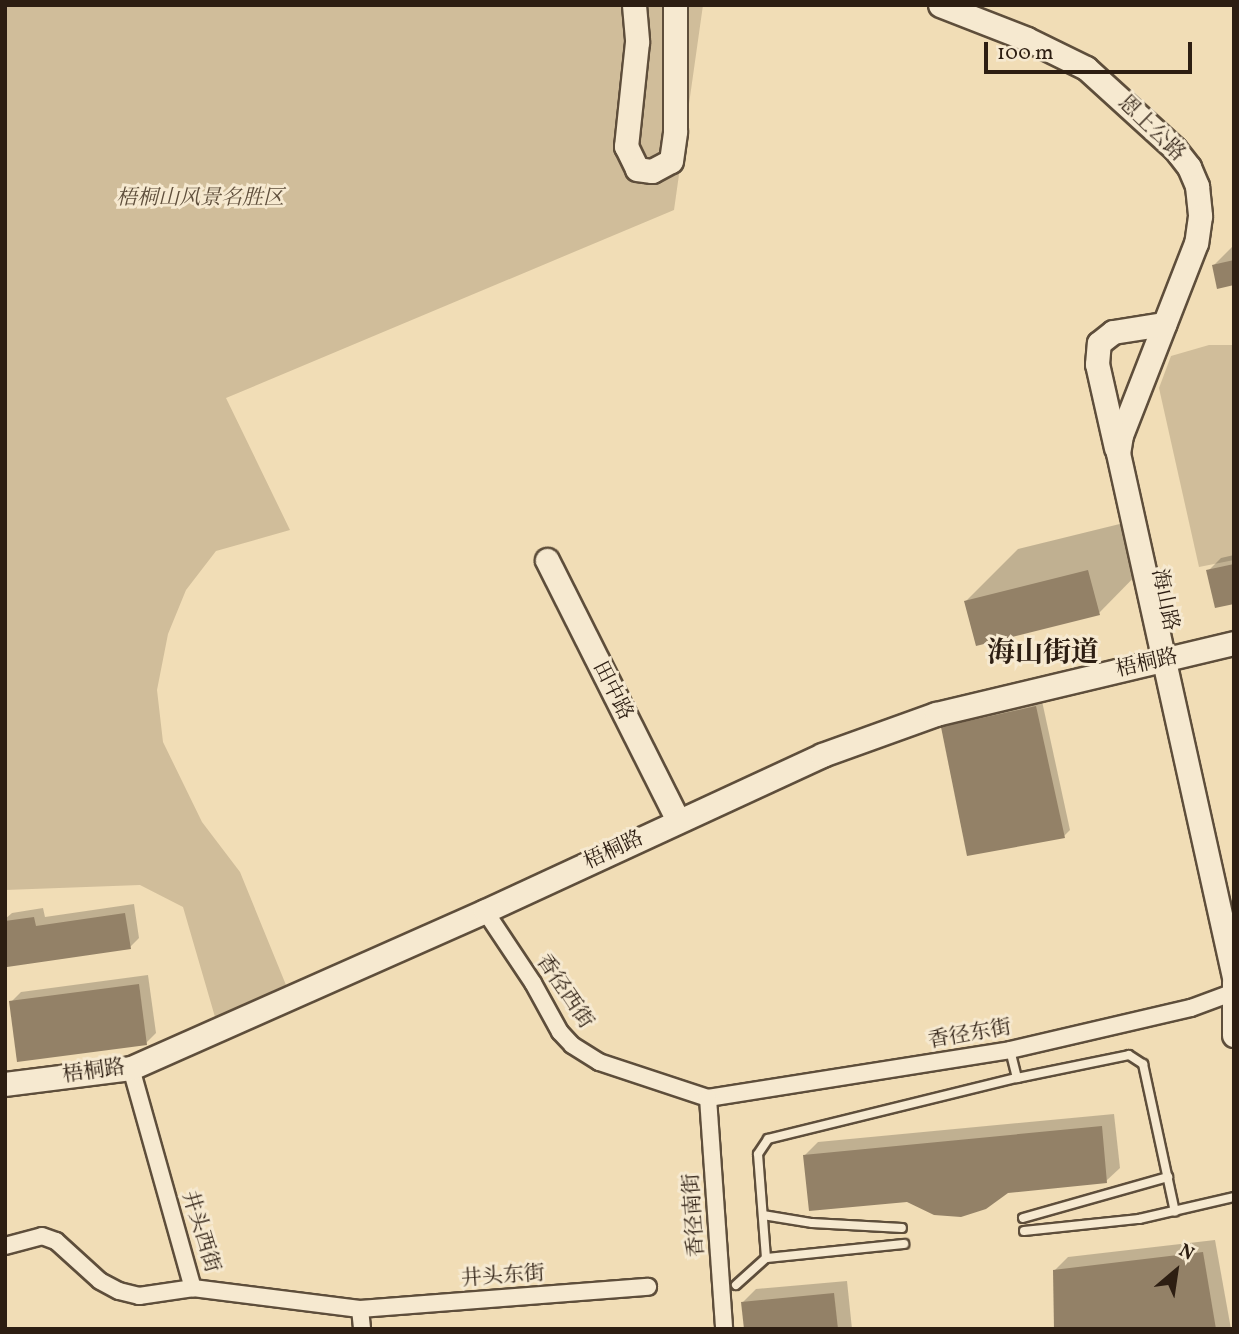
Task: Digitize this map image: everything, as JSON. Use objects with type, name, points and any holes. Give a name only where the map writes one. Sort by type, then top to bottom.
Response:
[{"type":"street","points":[[634,5],[637,42],[626,146],[637,169],[652,171],[671,161],[673,151],[675,5]]},
{"type":"street","name":"恩上公路","points":[[940,5],[1027,39],[1086,68],[1183,158],[1197,186],[1200,225],[1138,390]]},
{"type":"street","name":"海山路","points":[[1164,324],[1113,332],[1098,343],[1097,364],[1234,918]]},
{"type":"street","points":[[1118,453],[1138,390]]},
{"type":"street","name":"海山路","points":[[1138,390],[1129,441],[1234,977]]},
{"type":"street","name":"田中路","points":[[547,560],[678,821]]},
{"type":"street","name":"梧桐路","points":[[5,1084],[131,1068],[485,911],[822,755],[936,714],[1234,643]]},
{"type":"street","name":"香径西街","points":[[485,911],[533,984],[560,1032],[572,1045],[599,1062],[708,1098]]},
{"type":"street","points":[[1234,982],[1234,1035]]},
{"type":"street","name":"香径东街","points":[[708,1098],[1010,1050],[1191,1007],[1233,992]]},
{"type":"street","name":"井头西街","points":[[131,1068],[193,1288],[360,1309]]},
{"type":"street","name":"香径南街","points":[[708,1098],[724,1329]]},
{"type":"street","points":[[5,1246],[42,1236],[56,1241],[100,1281],[119,1291],[139,1296],[193,1288]]},
{"type":"street","name":"井头东街","points":[[360,1309],[648,1287]]},
{"type":"street","points":[[360,1309],[362,1329]]},
{"type":"lane","points":[[1010,1050],[1017,1078]]},
{"type":"lane","points":[[766,1258],[758,1154],[768,1139],[1017,1078],[1129,1055],[1143,1064],[1175,1212]]},
{"type":"lane","points":[[1023,1218],[1168,1177]]},
{"type":"lane","points":[[1024,1231],[1139,1219],[1234,1198]]},
{"type":"lane","points":[[763,1215],[812,1223],[902,1228]]},
{"type":"lane","points":[[736,1285],[766,1258],[904,1244]]},
{"type":"green space","name":"梧桐山风景名胜区","points":[[5,5],[703,5],[674,210],[226,398],[290,530],[216,551],[186,590],[168,634],[157,690],[163,742],[202,822],[240,872],[286,985],[215,1017],[183,907],[140,885],[5,890]]},
{"type":"green space","points":[[1209,345],[1234,345],[1234,560],[1199,567],[1159,388],[1171,356]]},
{"type":"building","points":[[1234,260],[1234,285],[1217,289],[1212,265]]},
{"type":"building","points":[[1234,564],[1234,604],[1215,608],[1206,570]]},
{"type":"building","points":[[1088,570],[1100,615],[976,646],[964,601]]},
{"type":"building","points":[[1036,706],[1065,838],[967,856],[941,727]]},
{"type":"building","points":[[125,913],[131,949],[7,967],[5,921],[34,917],[36,926]]},
{"type":"building","points":[[139,984],[147,1045],[17,1062],[9,1001]]},
{"type":"building","points":[[1102,1126],[1107,1183],[1008,1193],[986,1209],[961,1217],[934,1215],[907,1202],[809,1211],[803,1155]]},
{"type":"building","points":[[1203,1252],[1216,1329],[1054,1329],[1053,1270]]},
{"type":"building","points":[[834,1293],[838,1329],[744,1329],[741,1302]]},
{"type":"district","name":"海山街道","points":[[1043,654]]}]
